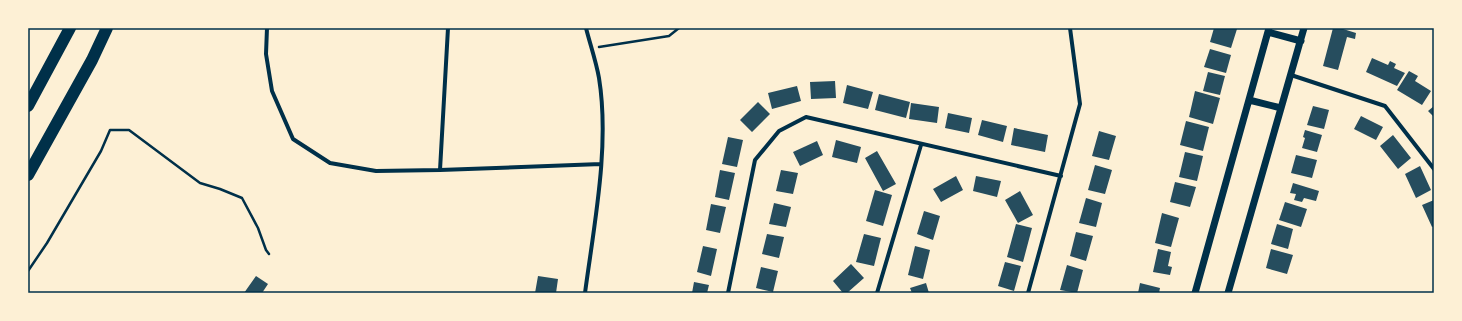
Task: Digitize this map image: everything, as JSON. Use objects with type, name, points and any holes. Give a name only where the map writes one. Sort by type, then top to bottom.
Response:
[{"type":"highway","points":[[28,106],[70,28]]},
{"type":"highway","points":[[28,175],[92,60],[107,28]]},
{"type":"street","points":[[268,28],[266,54],[272,91],[293,139],[330,163],[376,171],[602,164]]},
{"type":"street","points":[[440,170],[448,28]]},
{"type":"street","points":[[585,293],[602,164],[602,114],[600,85],[586,28]]},
{"type":"street","points":[[1028,293],[1080,104],[1070,28]]},
{"type":"street","points":[[1228,293],[1304,28]]},
{"type":"street","points":[[1194,293],[1269,30],[1301,41]]},
{"type":"street","points":[[1291,76],[1384,106],[1434,169]]},
{"type":"street","points":[[1249,100],[1281,108]]},
{"type":"street","points":[[728,293],[755,160],[779,131],[806,117],[921,145],[1061,176]]},
{"type":"street","points":[[877,293],[921,145]]},
{"type":"path","points":[[591,48],[669,36],[679,28]]},
{"type":"path","points":[[28,270],[47,243],[101,151],[110,130],[129,130],[200,183],[242,198],[258,228],[266,250],[269,254]]},
{"type":"building","points":[[1214,28],[1237,29],[1231,48],[1210,42]]},
{"type":"building","points":[[1333,28],[1340,28],[1356,33],[1355,39],[1347,37],[1338,70],[1323,66]]},
{"type":"building","points":[[1210,49],[1231,55],[1226,73],[1204,67]]},
{"type":"building","points":[[1372,58],[1388,65],[1390,61],[1396,64],[1394,68],[1405,73],[1397,86],[1366,72]]},
{"type":"building","points":[[1409,71],[1418,76],[1415,81],[1431,91],[1422,105],[1397,90]]},
{"type":"building","points":[[1208,72],[1225,76],[1220,95],[1203,91]]},
{"type":"building","points":[[835,81],[836,98],[811,99],[810,82]]},
{"type":"building","points":[[847,85],[873,92],[868,109],[843,103]]},
{"type":"building","points":[[797,86],[801,101],[772,109],[768,93]]},
{"type":"building","points":[[1195,91],[1220,98],[1213,124],[1189,117]]},
{"type":"building","points":[[879,94],[910,102],[906,118],[875,110]]},
{"type":"building","points":[[758,102],[770,114],[752,132],[740,120]]},
{"type":"building","points":[[911,103],[939,107],[937,123],[909,119]]},
{"type":"building","points":[[1313,106],[1329,110],[1324,129],[1307,125]]},
{"type":"building","points":[[1434,106],[1434,117],[1428,111]]},
{"type":"building","points":[[948,113],[972,118],[969,133],[945,128]]},
{"type":"building","points":[[1361,116],[1383,127],[1376,140],[1354,129]]},
{"type":"building","points":[[982,120],[1007,126],[1003,142],[978,135]]},
{"type":"building","points":[[1186,121],[1209,127],[1203,151],[1180,145]]},
{"type":"building","points":[[1014,128],[1048,135],[1045,152],[1011,145]]},
{"type":"building","points":[[1305,130],[1322,135],[1317,152],[1302,148],[1305,138],[1303,137]]},
{"type":"building","points":[[1099,131],[1116,136],[1109,160],[1092,156]]},
{"type":"building","points":[[1393,135],[1411,158],[1398,169],[1380,146]]},
{"type":"building","points":[[728,137],[743,140],[737,167],[722,164]]},
{"type":"building","points":[[836,140],[861,147],[857,163],[832,157]]},
{"type":"building","points":[[817,141],[823,155],[800,166],[793,152]]},
{"type":"building","points":[[877,151],[896,184],[883,191],[865,158]]},
{"type":"building","points":[[1185,152],[1203,156],[1197,181],[1179,177]]},
{"type":"building","points":[[1296,155],[1317,160],[1312,178],[1291,173]]},
{"type":"building","points":[[1095,165],[1112,170],[1105,194],[1088,190]]},
{"type":"building","points":[[1420,166],[1431,190],[1416,198],[1405,174]]},
{"type":"building","points":[[720,170],[735,173],[729,200],[715,197]]},
{"type":"building","points":[[781,170],[798,173],[793,194],[776,191]]},
{"type":"building","points":[[956,176],[963,190],[941,202],[933,189]]},
{"type":"building","points":[[976,176],[1001,181],[997,197],[973,191]]},
{"type":"building","points":[[1175,182],[1196,187],[1190,207],[1170,202]]},
{"type":"building","points":[[1293,183],[1319,191],[1316,201],[1304,198],[1302,202],[1294,200],[1296,194],[1290,193]]},
{"type":"building","points":[[875,190],[892,195],[883,226],[866,221]]},
{"type":"building","points":[[1020,191],[1033,215],[1018,223],[1005,200]]},
{"type":"building","points":[[1086,198],[1102,203],[1096,227],[1079,223]]},
{"type":"building","points":[[1434,200],[1434,226],[1432,227],[1422,205]]},
{"type":"building","points":[[1285,202],[1307,209],[1301,227],[1279,220]]},
{"type":"building","points":[[774,203],[791,207],[786,227],[769,224]]},
{"type":"building","points":[[711,204],[726,207],[720,233],[706,230]]},
{"type":"building","points":[[924,211],[940,216],[933,240],[917,234]]},
{"type":"building","points":[[1162,213],[1179,218],[1171,247],[1155,243]]},
{"type":"building","points":[[1016,224],[1032,228],[1023,262],[1007,257]]},
{"type":"building","points":[[1277,224],[1293,229],[1288,249],[1271,244]]},
{"type":"building","points":[[1076,232],[1093,236],[1086,261],[1070,256]]},
{"type":"building","points":[[767,234],[784,237],[779,258],[762,254]]},
{"type":"building","points":[[864,234],[881,238],[874,266],[856,262]]},
{"type":"building","points":[[703,246],[717,249],[711,276],[697,272]]},
{"type":"building","points":[[915,246],[930,250],[923,279],[908,275]]},
{"type":"building","points":[[1158,249],[1171,252],[1168,266],[1172,267],[1170,275],[1153,272]]},
{"type":"building","points":[[1271,249],[1293,255],[1287,274],[1266,268]]},
{"type":"building","points":[[1005,262],[1021,266],[1014,291],[998,286]]},
{"type":"building","points":[[851,264],[864,278],[847,293],[843,293],[833,281]]},
{"type":"building","points":[[1067,265],[1083,270],[1077,293],[1060,290]]},
{"type":"building","points":[[761,267],[778,271],[773,292],[756,288]]},
{"type":"building","points":[[256,276],[268,284],[262,293],[244,293]]},
{"type":"building","points":[[538,276],[558,279],[556,293],[535,293]]},
{"type":"building","points":[[694,282],[709,285],[707,293],[692,293]]},
{"type":"building","points":[[926,283],[929,293],[912,293],[910,288]]},
{"type":"building","points":[[1140,283],[1160,288],[1159,293],[1138,293]]}]
